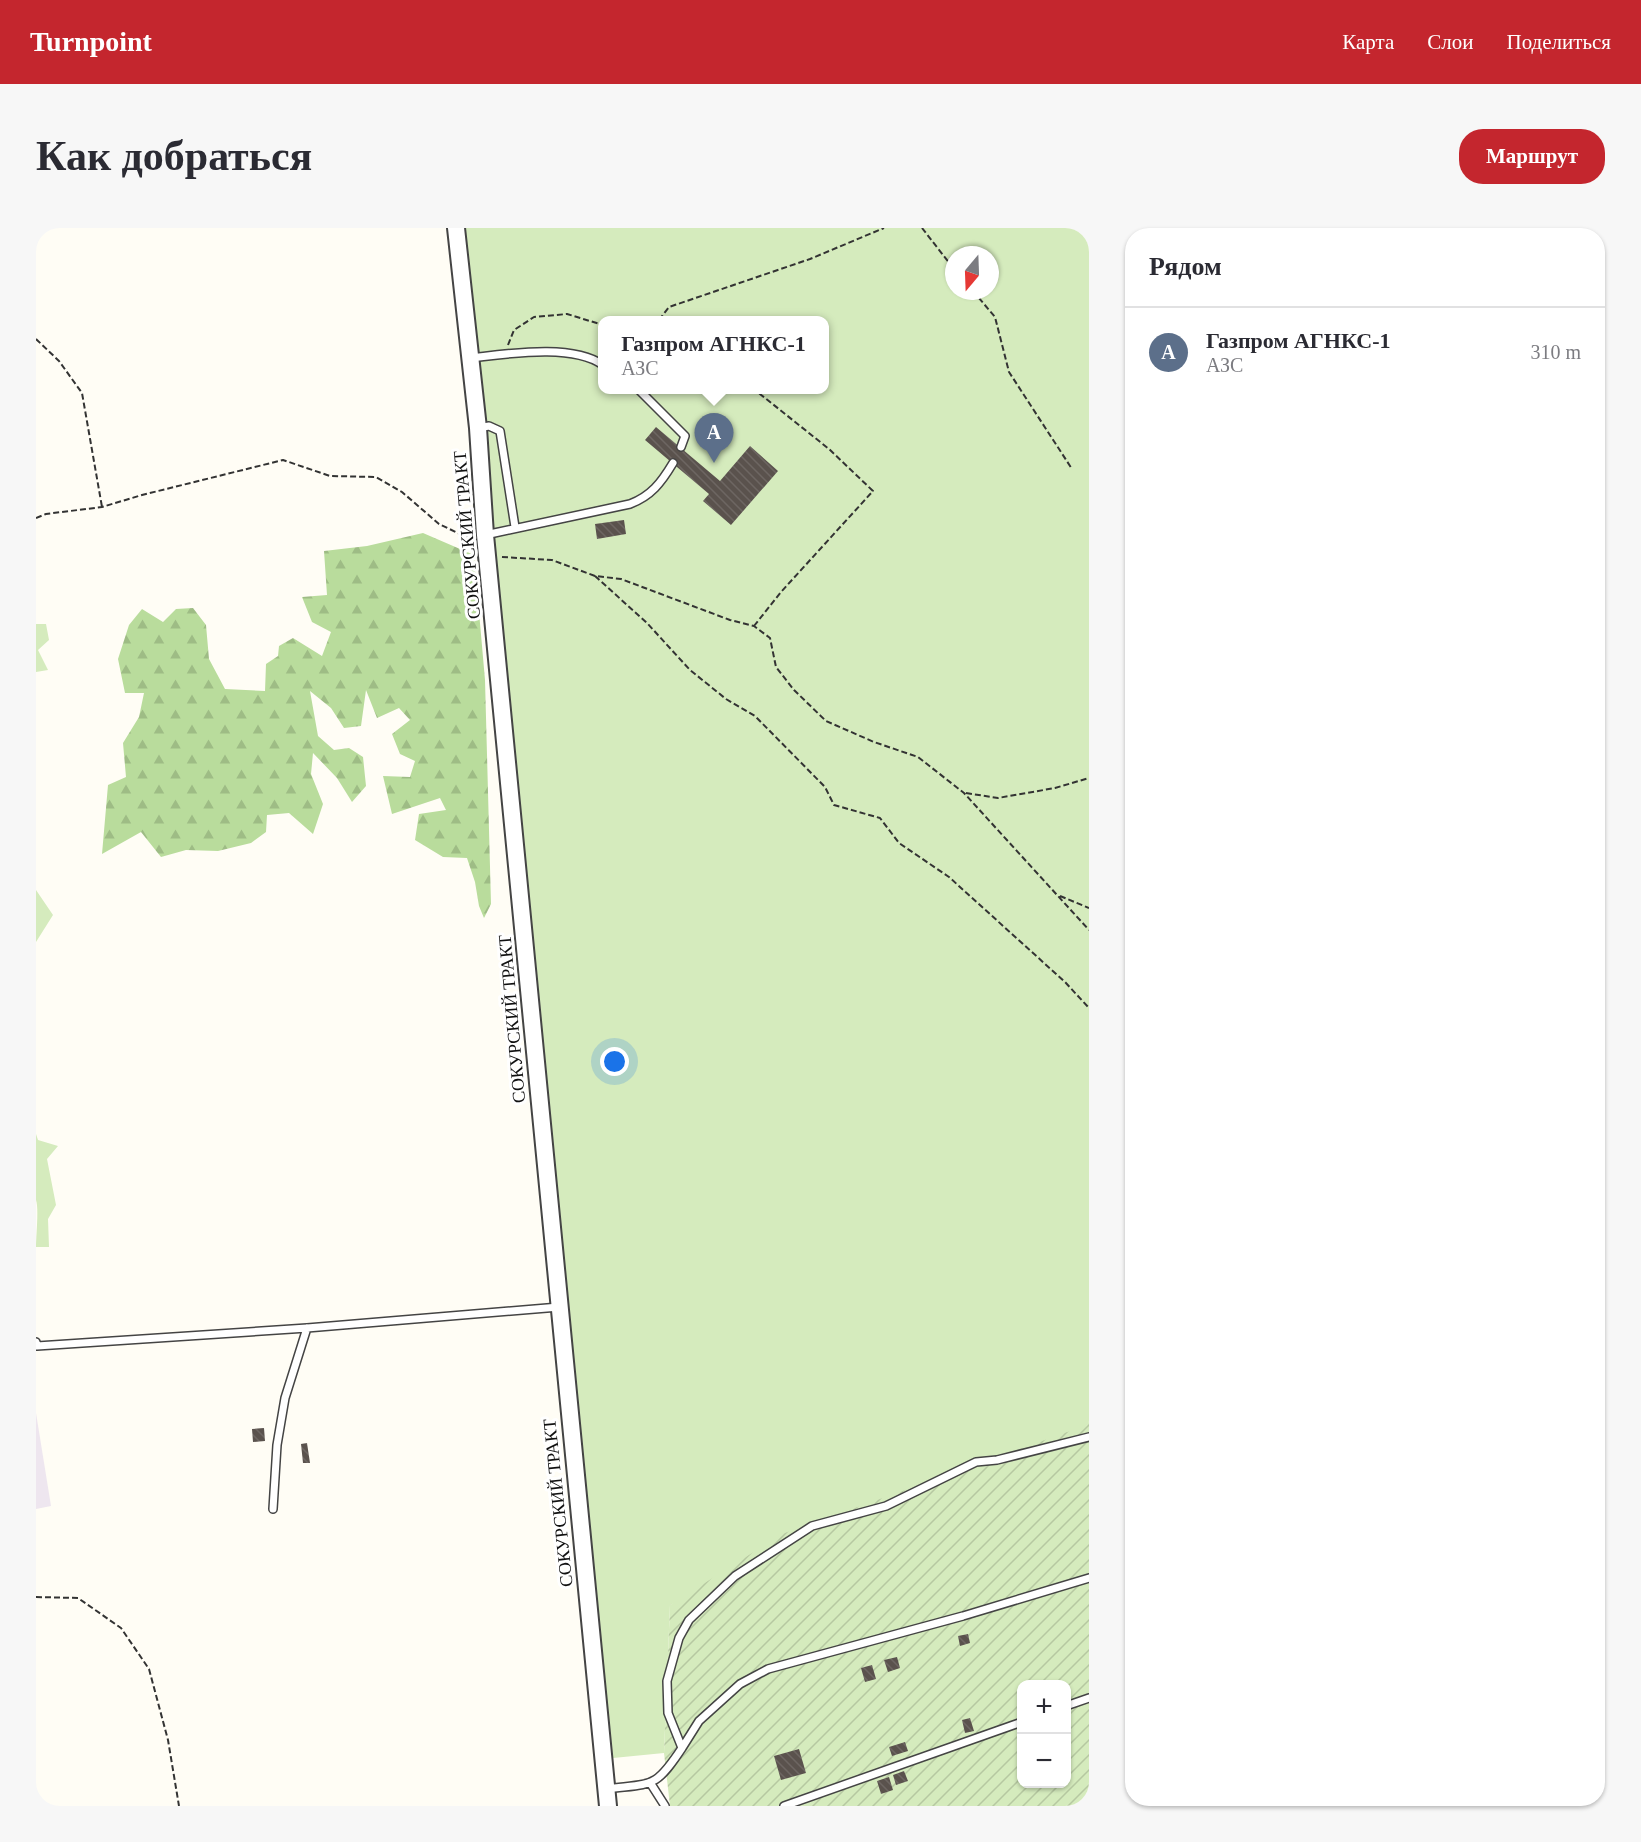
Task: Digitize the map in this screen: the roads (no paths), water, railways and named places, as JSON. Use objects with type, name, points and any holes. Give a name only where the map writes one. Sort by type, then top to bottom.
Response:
[{"type":"street","name":"СОКУРСКИЙ ТРАКТ","points":[[456,228],[478,428],[485,535],[607,1798]]},
{"type":"lane","points":[[469,358],[552,350],[598,361]]},
{"type":"lane","points":[[643,394],[685,436],[681,447]]},
{"type":"lane","points":[[478,428],[489,426],[500,431],[515,527]]},
{"type":"lane","points":[[485,535],[630,504],[646,498],[673,463]]},
{"type":"lane","points":[[36,1342],[37,1346],[307,1328],[559,1306]]},
{"type":"lane","points":[[273,1509],[277,1446],[285,1398],[307,1328]]},
{"type":"lane","points":[[682,1748],[668,1713],[667,1682],[679,1638],[689,1620],[735,1576],[812,1526],[886,1506],[976,1462],[997,1460],[1089,1437]]},
{"type":"lane","points":[[607,1798],[651,1784],[665,1774],[699,1721],[740,1684],[768,1669],[963,1616],[1089,1578]]},
{"type":"lane","points":[[1071,1704],[1089,1698]]},
{"type":"lane","points":[[784,1806],[1017,1724]]},
{"type":"lane","points":[[651,1784],[665,1806]]},
{"type":"place","name":"Газпром АГНКС-1","points":[[714,463]]}]
